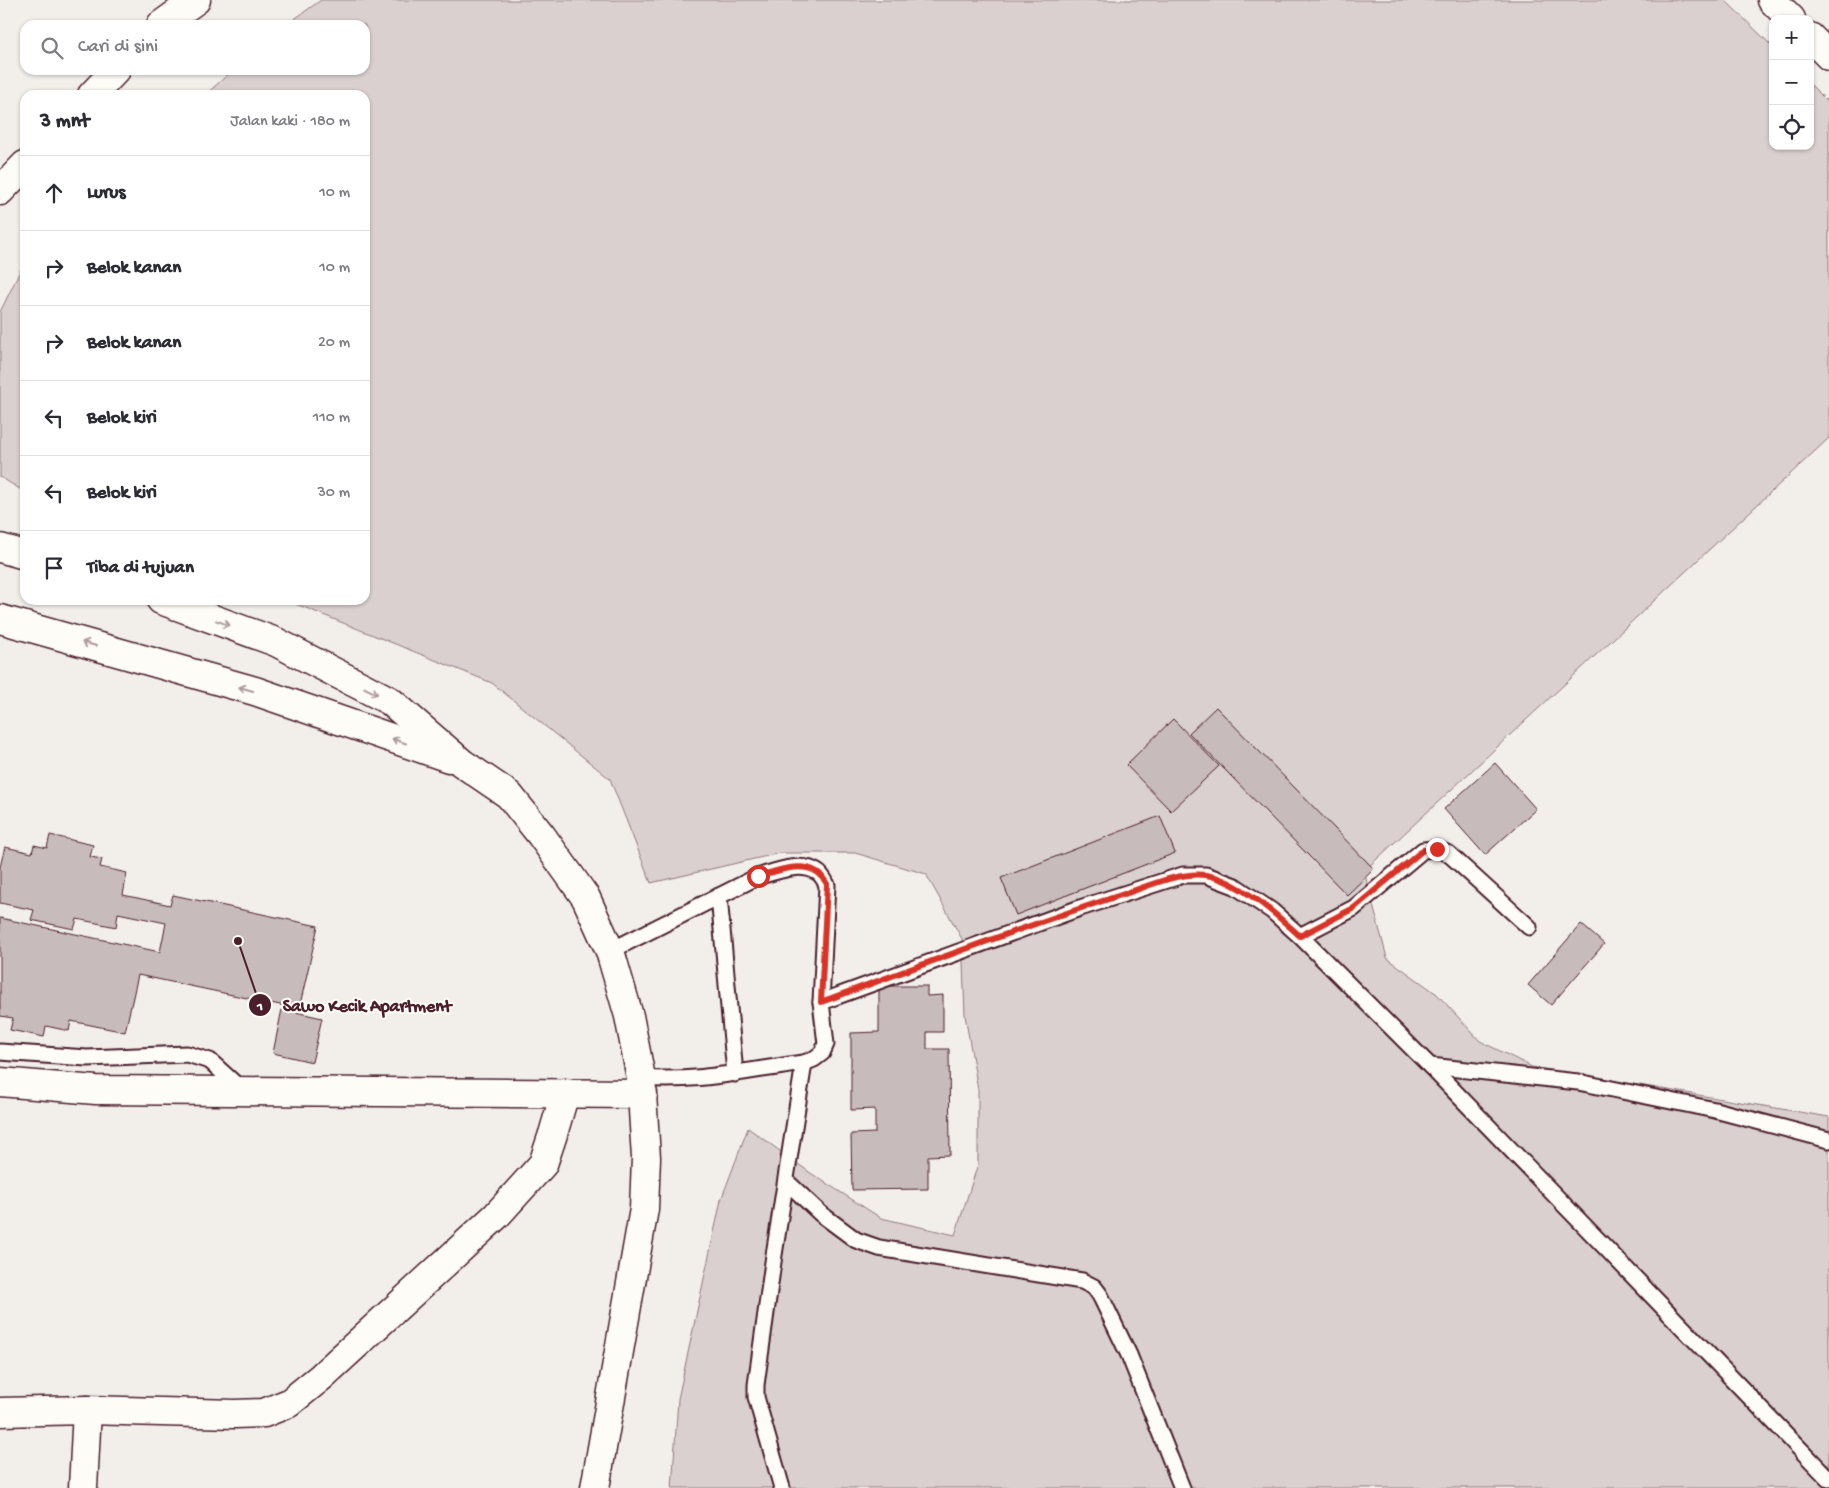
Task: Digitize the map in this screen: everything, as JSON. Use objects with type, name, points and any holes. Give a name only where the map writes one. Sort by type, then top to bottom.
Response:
[{"type":"street","points":[[168,20],[196,0]]},
{"type":"street","points":[[1772,0],[1787,15]]},
{"type":"street","points":[[1814,41],[1829,56]]},
{"type":"street","points":[[97,90],[111,75]]},
{"type":"street","points":[[0,191],[20,170]]},
{"type":"street","points":[[0,548],[20,554]]},
{"type":"street","points":[[175,605],[276,642],[390,701],[462,763],[509,795],[541,835],[586,898],[610,951],[629,1016],[642,1086],[646,1158],[644,1209],[595,1488]]},
{"type":"street","points":[[0,619],[255,692],[462,763]]},
{"type":"street","points":[[0,1082],[96,1090],[565,1093],[642,1086]]},
{"type":"street","points":[[0,1412],[87,1410],[264,1413],[289,1402],[321,1377],[496,1216],[543,1164],[565,1093]]},
{"type":"street","points":[[83,1488],[87,1410]]},
{"type":"lane","points":[[1300,936],[1354,908],[1423,850],[1437,849],[1449,854],[1529,927]]},
{"type":"lane","points":[[610,951],[758,876],[802,867],[818,872],[827,884],[821,1002],[826,1044],[822,1053],[804,1063],[642,1086]]},
{"type":"lane","points":[[821,1002],[1080,908],[1183,875],[1206,875],[1235,886],[1272,911],[1300,936],[1430,1066],[1829,1479]]},
{"type":"lane","points":[[719,896],[735,1074]]},
{"type":"lane","points":[[0,1052],[87,1058],[187,1054],[210,1061],[242,1090]]},
{"type":"lane","points":[[782,1488],[756,1397],[756,1386],[804,1063]]},
{"type":"lane","points":[[1430,1066],[1578,1082],[1715,1110],[1829,1140]]},
{"type":"lane","points":[[786,1181],[821,1214],[856,1240],[872,1246],[919,1256],[1082,1281],[1094,1287],[1100,1295],[1129,1355],[1182,1488]]},
{"type":"shaded area","points":[[321,0],[1725,0],[1769,43],[1769,150],[1814,150],[1814,88],[1829,103],[1829,438],[1364,871],[1387,958],[1437,994],[1480,1041],[1532,1067],[1829,1117],[1829,1488],[672,1488],[678,1399],[721,1200],[748,1128],[812,1174],[881,1218],[955,1235],[978,1164],[978,1090],[965,1015],[962,939],[926,874],[855,853],[780,853],[651,883],[610,779],[492,683],[298,605],[370,605],[370,90],[211,90],[227,75],[370,75],[370,20],[293,20]]},
{"type":"shaded area","points":[[20,271],[20,489],[0,477],[0,312]]},
{"type":"building","points":[[1216,707],[1374,869],[1347,895],[1189,733]]},
{"type":"building","points":[[1173,719],[1219,766],[1171,811],[1126,765]]},
{"type":"building","points":[[1495,763],[1536,809],[1485,855],[1444,809]]},
{"type":"building","points":[[1160,816],[1175,853],[1016,915],[1001,878]]},
{"type":"building","points":[[50,835],[93,845],[90,857],[102,859],[100,867],[127,873],[123,895],[170,905],[173,895],[318,926],[299,1009],[138,975],[125,1032],[71,1021],[69,1031],[46,1026],[44,1037],[10,1030],[13,1018],[0,1016],[0,918],[160,952],[166,923],[118,913],[116,927],[77,919],[74,929],[31,920],[34,910],[0,903],[0,867],[5,847],[32,853],[34,845],[47,848]]},
{"type":"building","points":[[1581,924],[1604,944],[1551,1005],[1528,985]]},
{"type":"building","points":[[879,986],[927,986],[927,996],[943,995],[943,1032],[927,1032],[927,1049],[949,1049],[950,1155],[928,1156],[928,1189],[852,1190],[851,1134],[875,1133],[875,1109],[851,1110],[851,1033],[879,1032]]},
{"type":"building","points":[[282,1009],[322,1018],[312,1062],[273,1053]]},
{"type":"place","name":"Sawo Kecik Apartment","points":[[238,941]]},
{"type":"route","points":[[758,876],[802,867],[818,872],[827,884],[821,1002],[1080,908],[1183,875],[1206,875],[1235,886],[1272,911],[1300,936],[1354,908],[1423,850],[1437,849]]}]
